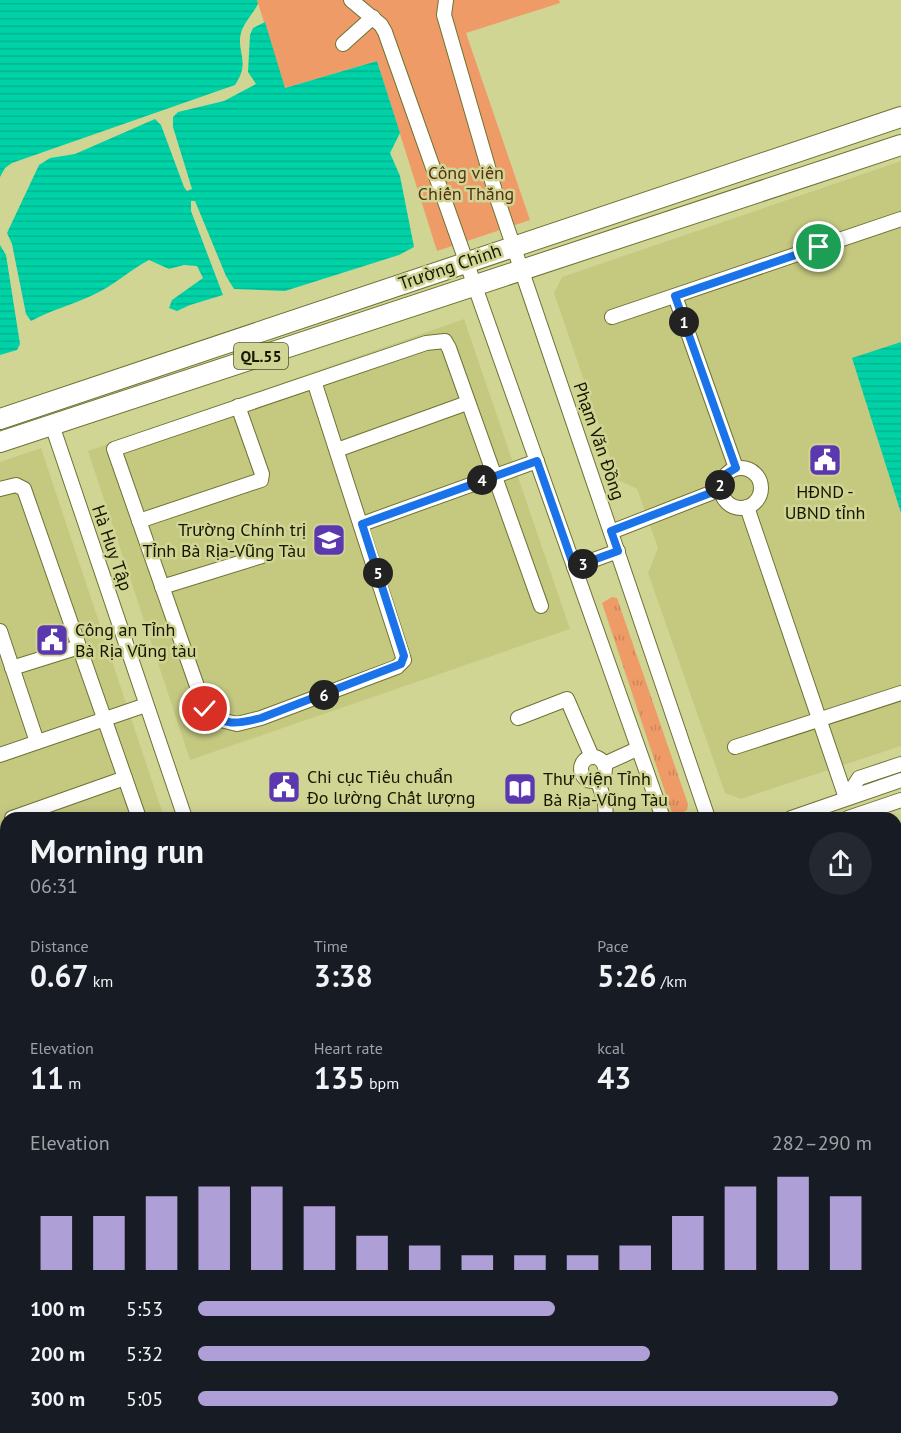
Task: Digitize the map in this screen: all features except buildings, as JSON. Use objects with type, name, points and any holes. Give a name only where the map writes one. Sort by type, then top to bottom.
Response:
[{"type":"highway","name":"Trường Chinh","points":[[0,419],[901,117]]},
{"type":"highway","name":"Trường Chinh","points":[[0,442],[901,145]]},
{"type":"street","points":[[351,0],[373,17],[385,32],[661,812]]},
{"type":"street","name":"Phạm Văn Đồng","points":[[446,0],[444,15],[514,246],[706,812]]},
{"type":"street","points":[[343,44],[373,17]]},
{"type":"street","points":[[612,317],[901,219]]},
{"type":"street","points":[[675,296],[736,468]]},
{"type":"street","points":[[314,381],[404,660],[397,667],[261,718],[230,724],[217,719],[205,709],[114,449],[238,406],[314,381],[439,340],[445,341],[449,348],[541,606]]},
{"type":"street","points":[[337,450],[467,403]]},
{"type":"street","points":[[139,521],[261,480],[262,474],[238,406]]},
{"type":"street","name":"Hà Huy Tập","points":[[52,425],[183,812]]},
{"type":"street","points":[[362,524],[537,461]]},
{"type":"street","points":[[736,468],[753,471],[760,482],[760,495],[747,507],[738,508],[726,502],[721,489],[726,474],[736,468]]},
{"type":"street","points":[[0,489],[16,485],[24,489],[137,812]]},
{"type":"street","points":[[611,531],[721,489]]},
{"type":"street","points":[[747,507],[846,798]]},
{"type":"street","points":[[574,567],[618,551]]},
{"type":"street","points":[[162,587],[262,556]]},
{"type":"street","points":[[0,631],[37,742]]},
{"type":"street","points":[[12,668],[80,647]]},
{"type":"street","points":[[735,747],[901,693]]},
{"type":"street","points":[[518,718],[567,699],[604,775],[598,781]]},
{"type":"street","points":[[0,755],[147,705]]},
{"type":"street","points":[[598,781],[588,780],[582,773],[583,764],[637,748]]},
{"type":"street","points":[[846,798],[859,778],[901,764]]},
{"type":"street","points":[[29,812],[125,778]]},
{"type":"street","points":[[808,812],[901,780]]},
{"type":"street","points":[[598,781],[606,812]]},
{"type":"street","points":[[866,812],[901,800]]},
{"type":"shaded area","points":[[901,161],[901,746],[741,799],[725,793],[648,573],[658,548],[637,489],[618,480],[554,293],[562,277]]},
{"type":"shaded area","name":"Trường Chính trị Tỉnh Bà Rịa-Vũng Tàu","points":[[464,319],[570,629],[190,760],[88,451]]},
{"type":"shaded area","name":"Công an Tỉnh Bà Rịa Vũng tàu","points":[[41,448],[162,812],[0,812],[0,462]]},
{"type":"green space","name":"Công viên Chiến Thắng","points":[[257,0],[559,0],[560,3],[466,33],[530,220],[437,251],[377,61],[285,88]]},
{"type":"green space","points":[[612,597],[617,598],[688,804],[687,810],[684,812],[672,812],[602,603]]},
{"type":"water","points":[[0,0],[257,0],[258,4],[241,33],[243,63],[240,77],[235,85],[12,163],[5,168],[0,177]]},
{"type":"water","points":[[265,22],[285,88],[377,61],[400,133],[390,153],[400,176],[414,247],[399,255],[285,291],[234,289],[226,276],[195,201],[191,201],[191,211],[223,295],[177,311],[169,308],[172,300],[203,278],[197,266],[184,265],[169,269],[149,260],[100,292],[31,321],[26,314],[12,244],[7,233],[39,165],[50,158],[75,154],[155,119],[161,125],[184,187],[187,191],[192,189],[173,127],[173,117],[178,112],[224,101],[256,84],[248,72],[250,35],[253,28]]},
{"type":"water","points":[[0,245],[6,255],[20,344],[17,350],[0,355]]},
{"type":"water","points":[[901,342],[901,513],[852,358]]},
{"type":"place","name":"HĐND - UBND tỉnh","points":[[825,460]]},
{"type":"place","name":"Trường Chính trị Tỉnh Bà Rịa-Vũng Tàu","points":[[329,540]]},
{"type":"place","name":"Công an Tỉnh Bà Rịa Vũng tàu","points":[[52,640]]},
{"type":"place","name":"Chi cục Tiêu chuẩn Đo lường Chất lượng","points":[[284,787]]},
{"type":"place","name":"Thư viện Tỉnh Bà Rịa-Vũng Tàu","points":[[520,789]]},
{"type":"route","points":[[205,709],[217,719],[237,724],[261,718],[401,664],[404,656],[362,524],[537,461],[574,567],[618,551],[611,531],[721,489],[720,485],[726,474],[736,468],[675,296],[819,247]]}]
